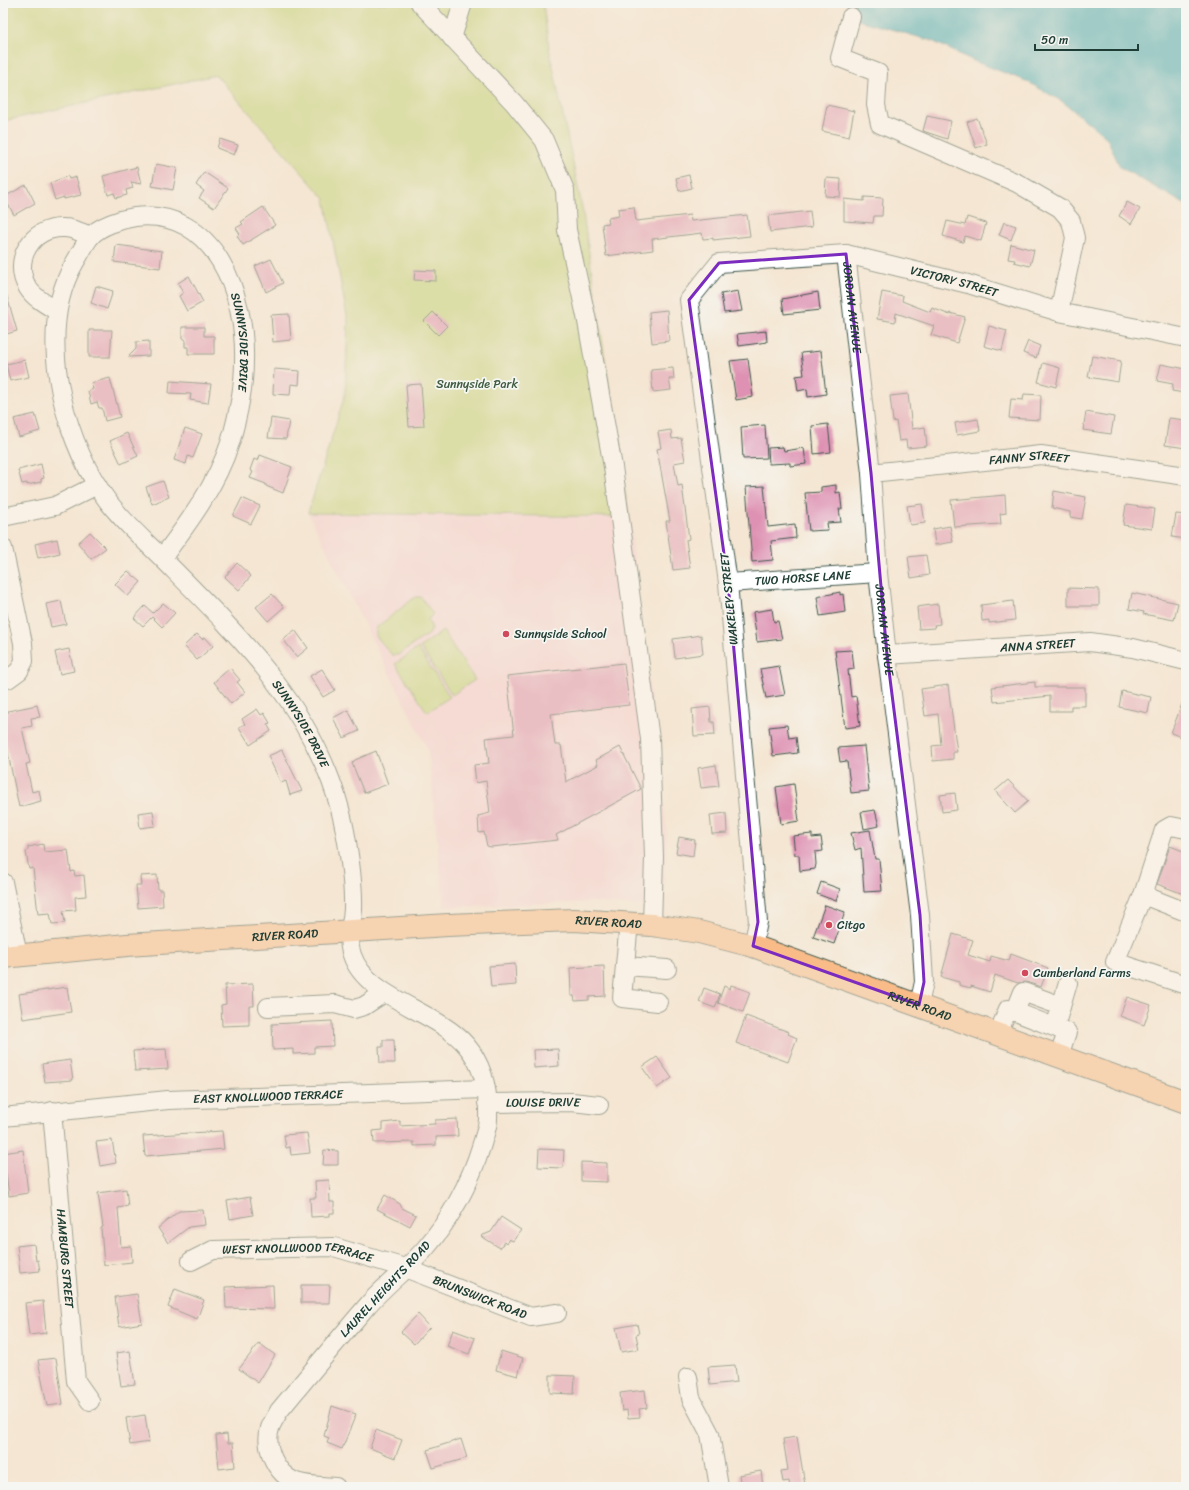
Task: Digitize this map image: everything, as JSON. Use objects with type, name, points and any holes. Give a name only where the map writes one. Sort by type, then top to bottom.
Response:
[{"type":"main road","name":"RIVER ROAD","points":[[10,956],[127,945],[448,926],[574,920],[652,924],[699,932],[753,946],[1186,1102]]},
{"type":"street","points":[[420,3],[514,103],[544,140],[565,190],[566,230],[586,316],[613,467],[650,739],[654,857],[652,924]]},
{"type":"street","points":[[452,38],[463,3]]},
{"type":"street","points":[[852,17],[840,58],[878,73],[876,105],[880,124],[1017,183],[1060,208],[1071,221],[1075,238],[1059,312]]},
{"type":"street","name":"SUNNYSIDE DRIVE","points":[[162,558],[194,516],[207,493],[229,445],[238,413],[244,360],[244,338],[237,298],[219,258],[205,241],[192,230],[178,222],[162,218],[133,217],[118,221],[91,236],[66,278],[57,311],[58,369],[61,398],[69,427],[80,453],[97,485],[114,509],[259,659],[282,688],[312,739],[340,809],[351,872],[353,907],[349,932]]},
{"type":"street","points":[[57,311],[28,290],[21,271],[25,252],[31,241],[40,233],[51,229],[64,228],[91,236]]},
{"type":"street","name":"VICTORY STREET","points":[[719,263],[846,254],[968,284],[1059,312],[1186,338]]},
{"type":"street","name":"JORDAN AVENUE","points":[[846,254],[871,473],[878,573],[887,655],[920,915],[924,982],[919,1005]]},
{"type":"street","name":"WAKELEY STREET","points":[[719,263],[689,300],[728,583],[758,922],[753,946]]},
{"type":"street","name":"FANNY STREET","points":[[871,473],[1041,455],[1186,476]]},
{"type":"street","points":[[3,517],[55,506],[97,485]]},
{"type":"street","points":[[3,548],[23,643],[24,661],[19,671],[3,680]]},
{"type":"street","name":"TWO HORSE LANE","points":[[728,583],[878,573]]},
{"type":"street","name":"ANNA STREET","points":[[887,655],[1090,642],[1133,648],[1186,661]]},
{"type":"street","points":[[1186,828],[1171,826],[1164,830],[1143,895],[1115,962],[1186,985]]},
{"type":"street","points":[[3,882],[10,956]]},
{"type":"street","points":[[1143,895],[1186,912]]},
{"type":"street","points":[[629,922],[622,998],[658,1002]]},
{"type":"street","name":"LAUREL HEIGHTS ROAD","points":[[336,1487],[298,1482],[286,1476],[279,1469],[272,1455],[269,1446],[270,1429],[279,1411],[369,1303],[424,1250],[463,1193],[475,1165],[489,1121],[483,1074],[479,1062],[461,1040],[445,1027],[384,993],[357,969],[349,944],[349,932]]},
{"type":"street","points":[[625,966],[667,969]]},
{"type":"street","points":[[1054,1028],[1068,983]]},
{"type":"street","points":[[1015,1012],[1023,992],[1061,1006]]},
{"type":"street","points":[[268,1007],[335,1004],[354,1008],[364,1006],[384,993]]},
{"type":"street","points":[[998,1034],[1008,1009],[1067,1032],[1059,1056]]},
{"type":"street","name":"LOUISE DRIVE","points":[[486,1096],[599,1105]]},
{"type":"street","name":"EAST KNOLLWOOD TERRACE","points":[[3,1117],[168,1100],[486,1096]]},
{"type":"street","name":"HAMBURG STREET","points":[[52,1111],[76,1381],[90,1401]]},
{"type":"street","name":"WEST KNOLLWOOD TERRACE","points":[[191,1261],[213,1250],[334,1247],[405,1268]]},
{"type":"street","name":"BRUNSWICK ROAD","points":[[405,1268],[531,1317],[557,1313]]},
{"type":"street","points":[[688,1377],[691,1398],[710,1434],[719,1487]]},
{"type":"highlighted area","points":[[846,254],[871,473],[887,655],[920,915],[924,982],[919,1005],[753,946],[758,922],[728,583],[689,300],[719,263]]},
{"type":"shaded area","name":"Sunnyside School","points":[[308,513],[629,517],[667,831],[662,908],[592,902],[444,907],[428,750]]},
{"type":"green space","name":"Sunnyside Park","points":[[3,3],[543,3],[549,48],[582,207],[629,517],[308,513],[345,395],[348,321],[325,199],[216,75],[3,121]]},
{"type":"green space","points":[[415,597],[421,597],[433,614],[428,620],[432,628],[430,633],[398,655],[392,655],[376,636],[376,628]]},
{"type":"green space","points":[[443,631],[475,680],[452,695],[420,647]]},
{"type":"green space","points":[[418,648],[450,697],[427,712],[395,664]]},
{"type":"water","points":[[849,3],[1186,3],[1186,205],[1120,167],[1107,138],[1063,102],[1026,81],[976,62],[932,41],[845,16]]},
{"type":"building","points":[[827,105],[854,111],[849,137],[822,131]]},
{"type":"building","points":[[927,116],[951,121],[947,139],[923,131]]},
{"type":"building","points":[[977,118],[987,144],[976,148],[967,122]]},
{"type":"building","points":[[220,139],[238,145],[234,155],[217,148]]},
{"type":"building","points":[[156,164],[177,168],[173,190],[152,186]]},
{"type":"building","points":[[137,167],[141,184],[131,182],[133,188],[126,190],[127,195],[116,198],[114,193],[108,195],[103,176]]},
{"type":"building","points":[[204,172],[228,188],[214,208],[199,198],[204,191],[196,185]]},
{"type":"building","points":[[689,175],[692,188],[679,191],[676,178]]},
{"type":"building","points":[[68,176],[69,179],[76,177],[81,195],[64,199],[64,197],[55,200],[50,183]]},
{"type":"building","points":[[826,178],[841,179],[840,197],[825,196]]},
{"type":"building","points":[[26,185],[35,203],[14,215],[4,197]]},
{"type":"building","points":[[864,197],[883,198],[882,216],[874,216],[873,223],[844,221],[844,199],[864,201]]},
{"type":"building","points":[[1127,202],[1140,209],[1131,224],[1119,216]]},
{"type":"building","points":[[263,207],[275,225],[243,245],[237,236],[240,234],[236,228],[243,224],[241,222]]},
{"type":"building","points":[[634,207],[636,221],[690,215],[691,221],[747,215],[750,236],[713,240],[713,238],[703,239],[702,233],[652,239],[653,250],[606,256],[602,224],[609,223],[608,218],[619,216],[618,209]]},
{"type":"building","points":[[810,211],[812,227],[770,232],[768,216]]},
{"type":"building","points":[[967,217],[986,223],[981,241],[965,236],[963,242],[943,236],[947,221],[965,225]]},
{"type":"building","points":[[1004,222],[1016,226],[1011,240],[999,235]]},
{"type":"building","points":[[1011,244],[1034,250],[1030,266],[1008,259]]},
{"type":"building","points":[[116,245],[162,251],[160,268],[114,262]]},
{"type":"building","points":[[271,259],[283,283],[266,292],[255,266]]},
{"type":"building","points":[[415,270],[436,271],[436,281],[414,280]]},
{"type":"building","points":[[189,276],[203,302],[187,311],[179,296],[183,293],[178,283]]},
{"type":"building","points":[[96,286],[113,291],[107,309],[91,303]]},
{"type":"building","points":[[738,291],[742,311],[724,313],[721,294]]},
{"type":"building","points":[[818,292],[820,310],[784,314],[782,299]]},
{"type":"building","points":[[882,292],[903,296],[902,301],[930,312],[932,308],[950,315],[950,313],[965,317],[957,343],[931,335],[934,326],[896,313],[895,322],[877,319]]},
{"type":"building","points":[[3,293],[6,293],[17,331],[3,335]]},
{"type":"building","points":[[667,310],[669,341],[652,343],[649,312]]},
{"type":"building","points":[[433,312],[447,326],[438,335],[424,321]]},
{"type":"building","points":[[289,314],[291,340],[273,342],[271,315]]},
{"type":"building","points":[[989,326],[1007,331],[1002,351],[984,346]]},
{"type":"building","points":[[182,327],[204,327],[204,336],[214,336],[214,354],[188,354],[188,347],[185,347],[185,339],[182,339]]},
{"type":"building","points":[[89,330],[112,330],[110,357],[89,357]]},
{"type":"building","points":[[766,331],[767,342],[739,346],[737,334]]},
{"type":"building","points":[[149,341],[149,356],[128,357],[136,349],[136,342]]},
{"type":"building","points":[[1028,341],[1040,346],[1036,358],[1023,353]]},
{"type":"building","points":[[821,351],[826,394],[808,397],[807,389],[798,391],[796,376],[804,375],[801,353]]},
{"type":"building","points":[[1092,356],[1121,361],[1118,382],[1088,377]]},
{"type":"building","points":[[748,359],[753,397],[736,400],[730,361]]},
{"type":"building","points":[[25,360],[29,377],[10,381],[6,364]]},
{"type":"building","points":[[1043,363],[1060,368],[1056,387],[1038,382]]},
{"type":"building","points":[[1161,364],[1186,369],[1184,393],[1172,391],[1173,384],[1157,381]]},
{"type":"building","points":[[673,368],[674,379],[669,379],[671,390],[653,392],[651,370]]},
{"type":"building","points":[[274,369],[300,371],[299,385],[291,384],[290,395],[273,394]]},
{"type":"building","points":[[110,378],[120,417],[105,421],[102,408],[99,408],[97,402],[91,404],[88,391],[93,389],[91,383]]},
{"type":"building","points":[[170,381],[211,384],[208,403],[190,400],[191,394],[169,393]]},
{"type":"building","points":[[421,384],[424,426],[409,427],[406,385]]},
{"type":"building","points":[[908,394],[912,429],[925,427],[927,446],[907,448],[906,440],[899,441],[896,421],[893,422],[890,396]]},
{"type":"building","points":[[1024,394],[1041,395],[1040,420],[1009,418],[1011,399],[1023,400]]},
{"type":"building","points":[[1086,412],[1114,417],[1111,434],[1083,430]]},
{"type":"building","points":[[35,414],[40,431],[19,437],[14,419]]},
{"type":"building","points":[[271,418],[289,421],[286,439],[268,438]]},
{"type":"building","points":[[1169,418],[1186,420],[1186,448],[1165,445]]},
{"type":"building","points":[[978,419],[980,431],[957,435],[955,423]]},
{"type":"building","points":[[828,424],[831,452],[814,454],[812,426]]},
{"type":"building","points":[[765,425],[767,458],[743,459],[741,427]]},
{"type":"building","points":[[185,428],[202,434],[193,458],[188,456],[186,464],[174,460]]},
{"type":"building","points":[[671,430],[672,439],[681,438],[685,461],[674,463],[678,486],[682,485],[689,539],[686,540],[690,568],[673,570],[666,521],[670,521],[657,449],[661,448],[658,432]]},
{"type":"building","points":[[127,433],[138,456],[121,464],[110,441]]},
{"type":"building","points":[[783,447],[784,451],[804,448],[806,464],[790,466],[790,463],[769,464],[768,448]]},
{"type":"building","points":[[260,455],[292,467],[283,493],[250,478],[253,472],[250,470],[254,459],[258,461]]},
{"type":"building","points":[[41,464],[44,478],[41,479],[41,482],[27,485],[27,483],[22,484],[18,470]]},
{"type":"building","points":[[163,481],[169,497],[152,504],[146,487]]},
{"type":"building","points":[[836,485],[836,493],[840,492],[842,509],[839,509],[841,522],[827,523],[828,530],[809,531],[805,493],[821,492],[821,487]]},
{"type":"building","points":[[764,486],[768,527],[795,524],[796,538],[771,541],[773,560],[752,562],[746,487]]},
{"type":"building","points":[[1054,491],[1086,497],[1082,519],[1070,517],[1070,512],[1052,508]]},
{"type":"building","points":[[1005,495],[1006,513],[1000,514],[1001,524],[954,527],[951,500]]},
{"type":"building","points":[[242,498],[260,506],[251,524],[233,516]]},
{"type":"building","points":[[922,504],[925,523],[910,525],[907,506]]},
{"type":"building","points":[[1126,505],[1155,509],[1152,529],[1123,525]]},
{"type":"building","points":[[1176,514],[1186,515],[1186,539],[1172,537]]},
{"type":"building","points":[[950,526],[953,542],[935,545],[933,529]]},
{"type":"building","points":[[90,532],[106,548],[91,559],[78,543]]},
{"type":"building","points":[[57,539],[60,553],[38,558],[35,544]]},
{"type":"building","points":[[926,555],[929,575],[911,578],[908,557]]},
{"type":"building","points":[[237,563],[251,576],[239,590],[225,577]]},
{"type":"building","points":[[128,571],[141,582],[128,596],[115,584]]},
{"type":"building","points":[[1068,588],[1099,589],[1099,606],[1068,606]]},
{"type":"building","points":[[840,592],[840,595],[843,594],[845,612],[820,616],[817,597]]},
{"type":"building","points":[[1132,593],[1178,603],[1174,620],[1143,614],[1144,612],[1129,609]]},
{"type":"building","points":[[272,594],[284,607],[268,621],[256,607]]},
{"type":"building","points":[[61,601],[66,624],[51,627],[46,604]]},
{"type":"building","points":[[1013,601],[1015,620],[989,623],[989,620],[982,621],[981,605]]},
{"type":"building","points":[[163,603],[175,613],[162,627],[152,617],[143,626],[134,618],[145,606],[153,613]]},
{"type":"building","points":[[938,604],[940,624],[934,625],[935,628],[919,629],[917,607]]},
{"type":"building","points":[[772,609],[774,622],[778,621],[782,639],[757,642],[753,612]]},
{"type":"building","points":[[295,630],[308,648],[297,657],[283,639]]},
{"type":"building","points":[[197,634],[202,639],[205,637],[213,646],[197,660],[184,646]]},
{"type":"building","points":[[701,635],[703,654],[675,658],[673,639]]},
{"type":"building","points":[[69,649],[74,671],[60,674],[55,652]]},
{"type":"building","points":[[852,650],[854,669],[848,670],[851,697],[856,696],[860,726],[845,728],[835,651]]},
{"type":"building","points":[[624,663],[629,705],[551,714],[555,745],[561,745],[566,782],[598,765],[596,760],[620,747],[641,789],[556,835],[558,840],[491,847],[487,846],[484,832],[479,833],[478,816],[490,813],[486,781],[476,783],[474,765],[489,763],[486,738],[514,735],[507,676]]},
{"type":"building","points":[[779,666],[785,695],[766,698],[760,669]]},
{"type":"building","points":[[230,668],[240,680],[237,682],[245,692],[231,704],[214,682]]},
{"type":"building","points":[[322,669],[335,690],[323,697],[310,676]]},
{"type":"building","points":[[1035,682],[1035,687],[1085,687],[1085,706],[1071,706],[1071,711],[1050,711],[1050,696],[994,702],[992,687]]},
{"type":"building","points":[[948,685],[957,752],[953,752],[953,759],[933,761],[932,746],[941,745],[938,714],[925,716],[921,689]]},
{"type":"building","points":[[1122,691],[1151,697],[1148,713],[1119,707]]},
{"type":"building","points":[[1185,696],[1186,697],[1186,739],[1171,733]]},
{"type":"building","points":[[37,705],[40,717],[31,718],[32,726],[22,728],[30,763],[26,764],[32,792],[39,790],[41,801],[19,807],[3,729],[3,714],[8,713],[8,711]]},
{"type":"building","points":[[710,707],[711,722],[714,722],[715,735],[694,736],[692,709]]},
{"type":"building","points":[[257,709],[261,715],[264,713],[270,723],[267,724],[271,731],[250,745],[239,727],[245,724],[242,719]]},
{"type":"building","points":[[348,710],[359,731],[344,738],[333,718]]},
{"type":"building","points":[[787,725],[789,738],[796,737],[798,753],[773,756],[769,727]]},
{"type":"building","points":[[864,746],[869,791],[851,793],[847,761],[840,762],[838,748]]},
{"type":"building","points":[[282,750],[302,791],[290,795],[286,781],[281,783],[268,756]]},
{"type":"building","points":[[376,751],[388,784],[364,793],[352,763],[355,760]]},
{"type":"building","points":[[716,765],[719,786],[701,788],[698,768]]},
{"type":"building","points":[[1008,780],[1028,801],[1015,813],[995,791]]},
{"type":"building","points":[[794,784],[799,821],[781,824],[776,787]]},
{"type":"building","points":[[955,793],[957,810],[942,812],[940,795]]},
{"type":"building","points":[[875,810],[879,826],[864,829],[861,812]]},
{"type":"building","points":[[153,811],[155,826],[140,828],[138,813]]},
{"type":"building","points":[[726,813],[727,833],[712,834],[710,815]]},
{"type":"building","points":[[870,830],[875,859],[879,859],[882,891],[864,892],[861,848],[855,850],[851,833]]},
{"type":"building","points":[[812,834],[812,838],[821,837],[823,851],[815,852],[815,869],[800,871],[799,855],[795,855],[793,836]]},
{"type":"building","points":[[679,837],[695,840],[693,856],[676,853]]},
{"type":"building","points":[[43,844],[44,852],[68,850],[71,872],[74,871],[75,876],[84,875],[86,896],[75,897],[76,910],[63,911],[65,923],[52,924],[50,913],[38,914],[33,868],[29,869],[26,852],[28,847]]},
{"type":"building","points":[[1170,846],[1186,852],[1186,895],[1157,884]]},
{"type":"building","points":[[157,875],[158,890],[162,890],[163,906],[138,908],[136,885],[141,885],[140,876]]},
{"type":"building","points":[[821,882],[840,889],[836,901],[817,894]]},
{"type":"building","name":"Citgo","points":[[825,905],[845,912],[834,944],[813,937]]},
{"type":"building","points":[[953,934],[973,940],[968,955],[990,962],[991,956],[1009,961],[1011,954],[1048,968],[1041,987],[1026,982],[1018,983],[995,975],[990,992],[971,986],[971,988],[959,985],[959,982],[941,977]]},
{"type":"building","points":[[515,964],[516,985],[491,987],[489,966]]},
{"type":"building","points":[[604,966],[605,996],[589,997],[589,1000],[575,1001],[574,996],[571,996],[570,968]]},
{"type":"building","points":[[253,984],[254,1006],[249,1006],[249,1025],[222,1026],[221,1005],[226,1004],[225,985]]},
{"type":"building","points":[[731,985],[750,992],[743,1012],[718,1003],[724,986],[730,989]]},
{"type":"building","points":[[67,987],[71,1012],[23,1019],[19,994]]},
{"type":"building","points":[[704,988],[720,994],[715,1008],[699,1002]]},
{"type":"building","points":[[1127,997],[1151,1005],[1144,1025],[1120,1016]]},
{"type":"building","points":[[746,1016],[789,1032],[788,1034],[797,1038],[788,1062],[736,1043]]},
{"type":"building","points":[[332,1021],[333,1046],[314,1047],[314,1053],[293,1054],[293,1049],[273,1050],[272,1024]]},
{"type":"building","points":[[383,1040],[394,1040],[395,1063],[380,1063],[379,1047],[383,1047]]},
{"type":"building","points":[[166,1049],[168,1069],[135,1071],[133,1051]]},
{"type":"building","points":[[558,1049],[559,1066],[534,1068],[533,1050]]},
{"type":"building","points":[[657,1057],[672,1078],[657,1088],[642,1067]]},
{"type":"building","points":[[70,1060],[73,1080],[45,1082],[42,1064]]},
{"type":"building","points":[[457,1119],[458,1136],[436,1137],[436,1145],[414,1146],[414,1142],[374,1143],[373,1131],[383,1130],[383,1123],[400,1121],[400,1126],[435,1124],[435,1120]]},
{"type":"building","points":[[222,1131],[224,1149],[145,1156],[143,1136]]},
{"type":"building","points":[[307,1133],[310,1153],[291,1155],[290,1147],[286,1148],[284,1135]]},
{"type":"building","points":[[112,1140],[116,1163],[100,1166],[96,1142]]},
{"type":"building","points":[[539,1149],[564,1150],[563,1168],[538,1167]]},
{"type":"building","points":[[23,1150],[28,1193],[9,1196],[6,1173],[3,1173],[3,1153]]},
{"type":"building","points":[[324,1150],[338,1151],[338,1165],[323,1165]]},
{"type":"building","points":[[581,1162],[607,1163],[607,1182],[581,1181]]},
{"type":"building","points":[[329,1180],[330,1202],[334,1202],[334,1213],[330,1213],[330,1216],[311,1217],[310,1198],[316,1198],[315,1181]]},
{"type":"building","points":[[126,1189],[128,1206],[118,1208],[121,1247],[131,1246],[132,1262],[104,1265],[101,1228],[103,1227],[98,1193]]},
{"type":"building","points":[[385,1195],[400,1204],[402,1208],[416,1215],[410,1226],[377,1209]]},
{"type":"building","points":[[250,1197],[253,1215],[230,1219],[227,1201]]},
{"type":"building","points":[[203,1210],[205,1225],[189,1227],[168,1243],[158,1228],[179,1211]]},
{"type":"building","points":[[501,1217],[521,1230],[513,1241],[509,1239],[506,1244],[504,1242],[500,1248],[481,1236],[491,1232]]},
{"type":"building","points":[[34,1244],[36,1261],[38,1260],[40,1271],[20,1273],[17,1246]]},
{"type":"building","points":[[273,1285],[274,1309],[226,1308],[225,1287]]},
{"type":"building","points":[[301,1285],[330,1285],[329,1303],[301,1303]]},
{"type":"building","points":[[175,1289],[204,1300],[197,1319],[168,1307]]},
{"type":"building","points":[[137,1294],[142,1323],[119,1327],[115,1297]]},
{"type":"building","points":[[43,1301],[46,1333],[29,1335],[25,1303]]},
{"type":"building","points":[[418,1314],[430,1327],[414,1344],[401,1332]]},
{"type":"building","points":[[637,1324],[639,1334],[636,1335],[639,1349],[621,1352],[616,1328]]},
{"type":"building","points":[[453,1330],[475,1338],[469,1354],[447,1346]]},
{"type":"building","points":[[259,1343],[275,1355],[258,1383],[239,1369]]},
{"type":"building","points":[[130,1351],[135,1384],[121,1386],[116,1353]]},
{"type":"building","points":[[501,1351],[523,1358],[518,1376],[496,1370]]},
{"type":"building","points":[[56,1358],[63,1404],[47,1406],[38,1360]]},
{"type":"building","points":[[735,1365],[737,1382],[710,1385],[708,1367]]},
{"type":"building","points":[[550,1375],[575,1376],[574,1394],[550,1393]]},
{"type":"building","points":[[645,1390],[647,1408],[639,1409],[640,1417],[628,1418],[627,1410],[622,1411],[620,1393]]},
{"type":"building","points":[[332,1406],[356,1414],[342,1449],[327,1443],[329,1438],[324,1436]]},
{"type":"building","points":[[145,1415],[149,1442],[130,1445],[126,1418]]},
{"type":"building","points":[[376,1430],[402,1440],[395,1458],[370,1448]]},
{"type":"building","points":[[227,1434],[228,1443],[233,1443],[235,1467],[219,1469],[216,1435]]},
{"type":"building","points":[[797,1437],[805,1485],[790,1487],[789,1481],[783,1482],[781,1471],[788,1470],[783,1439]]},
{"type":"building","points":[[461,1439],[467,1458],[433,1468],[427,1450]]},
{"type":"building","points":[[761,1471],[763,1487],[741,1487],[739,1475]]},
{"type":"place","name":"Sunnyside School","points":[[506,634]]},
{"type":"place","name":"Citgo","points":[[829,925]]},
{"type":"place","name":"Cumberland Farms","points":[[1025,973]]}]
